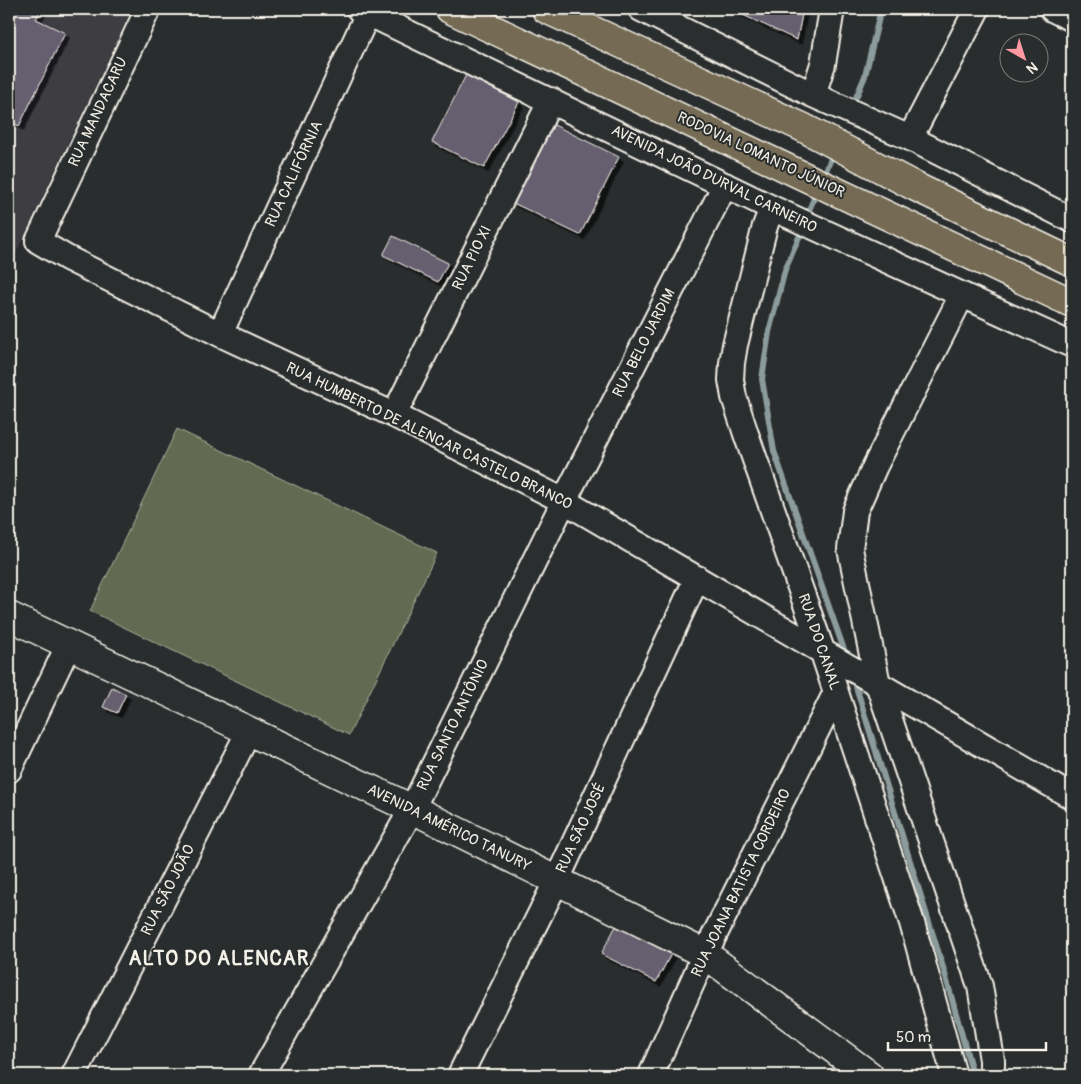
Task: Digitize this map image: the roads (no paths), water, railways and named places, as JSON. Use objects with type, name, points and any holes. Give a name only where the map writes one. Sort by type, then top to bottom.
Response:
[{"type":"highway","name":"RODOVIA LOMANTO JÚNIOR","points":[[450,9],[1072,303]]},
{"type":"highway","points":[[546,9],[802,127],[874,166],[1072,262]]},
{"type":"street","name":"RUA MANDACARU","points":[[49,216],[148,9]]},
{"type":"street","points":[[641,9],[813,96],[910,138],[1072,220]]},
{"type":"street","points":[[813,96],[823,64],[832,9]]},
{"type":"street","points":[[910,138],[976,9]]},
{"type":"street","points":[[1052,9],[1072,18]]},
{"type":"street","name":"AVENIDA JOÃO DURVAL CARNEIRO","points":[[363,11],[772,208],[1072,345]]},
{"type":"street","name":"RUA CALIFÓRNIA","points":[[220,334],[363,11]]},
{"type":"street","name":"RUA PIO XI","points":[[394,415],[551,100]]},
{"type":"street","name":"RUA BELO JARDIM","points":[[564,501],[725,185]]},
{"type":"street","name":"RUA DO CANAL","points":[[772,208],[765,226],[732,363],[731,380],[734,397],[746,434],[830,657],[836,692],[912,922],[954,1075]]},
{"type":"street","name":"RUA HUMBERTO DE ALENCAR CASTELO BRANCO","points":[[49,216],[38,241],[68,258],[220,334],[394,415],[564,501],[873,681]]},
{"type":"street","points":[[962,295],[879,458],[855,511],[850,548],[873,681],[980,986],[992,1060],[992,1075]]},
{"type":"street","name":"RUA SANTO ANTÔNIO","points":[[261,1075],[412,809],[564,501]]},
{"type":"street","name":"RUA SÃO JOSÉ","points":[[460,1075],[556,882],[697,578]]},
{"type":"street","name":"AVENIDA AMÉRICO TANURY","points":[[9,616],[412,809],[704,954],[869,1075]]},
{"type":"street","points":[[9,770],[69,644]]},
{"type":"street","points":[[873,681],[1072,796]]},
{"type":"street","name":"RUA JOANA BATISTA CORDEIRO","points":[[651,1075],[704,954],[836,692]]},
{"type":"street","name":"RUA SÃO JOÃO","points":[[74,1075],[249,731]]},
{"type":"waterway","points":[[855,100],[865,76],[881,9]]},
{"type":"waterway","points":[[823,177],[834,152]]},
{"type":"waterway","points":[[809,210],[818,189]]},
{"type":"waterway","points":[[799,237],[785,270],[769,332],[762,379],[774,451],[847,658]]},
{"type":"waterway","points":[[853,677],[945,974],[973,1075]]},
{"type":"district","name":"ALTO DO ALENCAR","points":[[219,958]]}]
